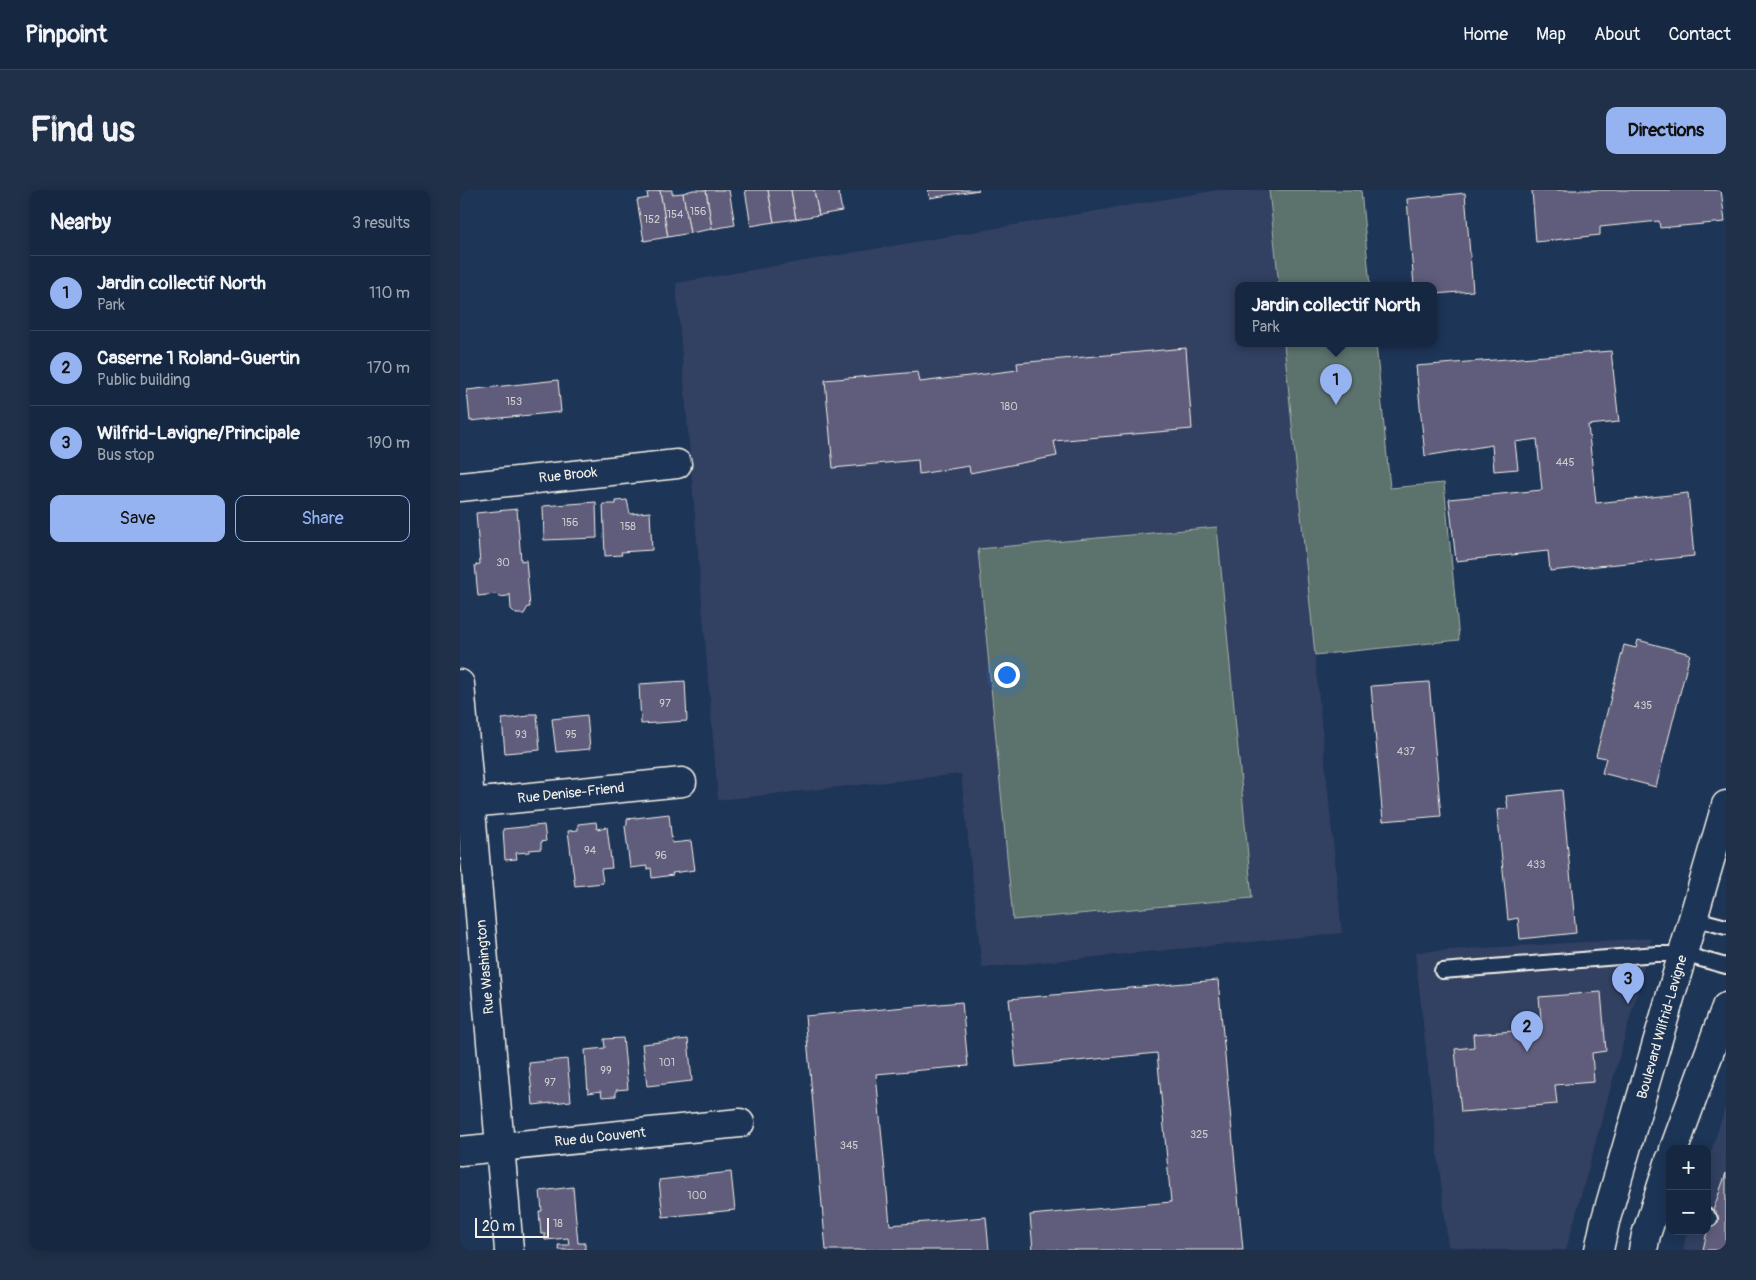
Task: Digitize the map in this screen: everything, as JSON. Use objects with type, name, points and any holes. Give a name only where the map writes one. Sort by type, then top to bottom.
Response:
[{"type":"street","name":"Rue Brook","points":[[460,486],[676,464]]},
{"type":"street","name":"Rue Washington","points":[[460,684],[466,804],[509,1250]]},
{"type":"street","name":"Rue Denise-Friend","points":[[466,804],[682,782]]},
{"type":"street","name":"Boulevard Wilfrid-Lavigne","points":[[1599,1250],[1605,1222],[1726,805]]},
{"type":"street","points":[[1675,1145],[1726,1007]]},
{"type":"street","name":"Rue du Couvent","points":[[460,1151],[740,1124]]},
{"type":"street","points":[[1643,1250],[1665,1190]]},
{"type":"lane","points":[[1692,918],[1726,927]]},
{"type":"lane","points":[[1442,971],[1657,954],[1683,954],[1726,966]]},
{"type":"shaded area","points":[[1218,190],[1269,190],[1279,282],[1235,282],[1235,347],[1284,347],[1342,933],[982,968],[961,774],[718,800],[676,283]]},
{"type":"shaded area","points":[[1652,938],[1566,1250],[1479,1250],[1448,1246],[1415,952]]},
{"type":"shaded area","points":[[1726,1105],[1726,1250],[1683,1250],[1686,1235],[1711,1235],[1711,1152]]},
{"type":"green space","points":[[1269,190],[1361,190],[1370,282],[1279,282]]},
{"type":"green space","points":[[1284,347],[1376,347],[1390,488],[1444,483],[1459,640],[1315,655]]},
{"type":"green space","points":[[1217,527],[1252,898],[1013,920],[978,549]]},
{"type":"building","points":[[660,190],[668,237],[644,241],[637,200],[648,198],[647,193]]},
{"type":"building","points":[[660,190],[672,190],[672,194],[683,193],[690,233],[668,237]]},
{"type":"building","points":[[693,190],[706,190],[712,229],[690,233],[683,193]]},
{"type":"building","points":[[706,190],[729,190],[735,225],[712,229]]},
{"type":"building","points":[[745,190],[768,190],[774,222],[751,226]]},
{"type":"building","points":[[768,190],[791,190],[796,219],[774,222]]},
{"type":"building","points":[[791,190],[814,190],[819,215],[796,219]]},
{"type":"building","points":[[814,190],[838,190],[842,211],[819,215]]},
{"type":"building","points":[[928,190],[979,190],[930,198]]},
{"type":"building","points":[[1532,190],[1721,190],[1725,222],[1660,228],[1659,221],[1600,227],[1600,235],[1536,242]]},
{"type":"building","points":[[1465,193],[1473,291],[1437,294],[1437,282],[1414,282],[1407,199]]},
{"type":"building","points":[[1186,348],[1192,429],[1054,441],[1057,456],[970,473],[969,466],[919,474],[918,460],[833,468],[825,380],[918,372],[920,382],[1018,370],[1017,363]]},
{"type":"building","points":[[1611,351],[1619,422],[1588,425],[1596,503],[1688,493],[1694,556],[1550,571],[1548,551],[1456,561],[1449,499],[1542,490],[1537,439],[1515,442],[1518,469],[1494,471],[1492,445],[1425,456],[1416,366]]},
{"type":"building","points":[[558,380],[561,412],[470,421],[467,390]]},
{"type":"building","points":[[627,500],[630,514],[650,512],[652,550],[621,552],[622,555],[605,556],[603,504],[616,504],[616,501]]},
{"type":"building","points":[[596,502],[597,538],[544,540],[543,506]]},
{"type":"building","points":[[517,509],[521,561],[526,560],[530,607],[528,607],[524,614],[516,614],[511,609],[510,594],[499,597],[496,594],[478,596],[475,565],[480,564],[476,513]]},
{"type":"building","points":[[1638,640],[1690,654],[1656,787],[1602,773],[1606,758],[1596,756],[1624,645],[1636,648]]},
{"type":"building","points":[[685,681],[687,721],[641,724],[639,684]]},
{"type":"building","points":[[1429,682],[1441,816],[1383,821],[1371,686]]},
{"type":"building","points":[[529,714],[537,714],[540,750],[505,753],[502,719],[529,716]]},
{"type":"building","points":[[587,715],[590,749],[556,752],[552,719]]},
{"type":"building","points":[[1562,790],[1576,933],[1520,939],[1518,918],[1508,920],[1497,810],[1508,808],[1506,796]]},
{"type":"building","points":[[669,814],[672,843],[691,841],[695,870],[652,878],[651,868],[647,869],[647,866],[630,868],[625,826],[627,825],[627,819]]},
{"type":"building","points":[[596,822],[597,829],[607,827],[612,868],[601,869],[603,883],[575,886],[568,831],[578,830],[578,824]]},
{"type":"building","points":[[544,825],[546,841],[541,842],[541,849],[516,853],[517,859],[505,860],[503,829]]},
{"type":"building","points":[[1218,980],[1243,1250],[1033,1250],[1030,1215],[1171,1202],[1157,1053],[1016,1067],[1009,999]]},
{"type":"building","points":[[1601,992],[1606,1051],[1592,1053],[1594,1082],[1555,1085],[1557,1104],[1461,1112],[1455,1049],[1474,1047],[1473,1034],[1542,1029],[1539,997]]},
{"type":"building","points":[[962,1002],[968,1066],[876,1074],[890,1225],[986,1217],[989,1250],[826,1250],[805,1016]]},
{"type":"building","points":[[623,1038],[628,1089],[616,1090],[616,1096],[602,1097],[601,1091],[588,1093],[585,1050],[605,1048],[604,1039]]},
{"type":"building","points":[[688,1039],[692,1081],[647,1086],[642,1044]]},
{"type":"building","points":[[567,1059],[571,1101],[533,1105],[529,1063]]},
{"type":"building","points":[[731,1172],[735,1210],[663,1217],[659,1180]]},
{"type":"building","points":[[1726,1173],[1726,1250],[1703,1250],[1706,1235],[1711,1235],[1711,1216]]},
{"type":"building","points":[[573,1187],[578,1243],[585,1243],[585,1250],[559,1250],[558,1245],[569,1245],[568,1238],[545,1240],[545,1234],[541,1234],[539,1211],[542,1211],[540,1191]]},
{"type":"place","name":"Jardin collectif North","points":[[1336,405]]},
{"type":"place","name":"Wilfrid-Lavigne/Principale","points":[[1628,1004]]},
{"type":"place","name":"Caserne 1 Roland-Guertin","points":[[1527,1052]]}]
